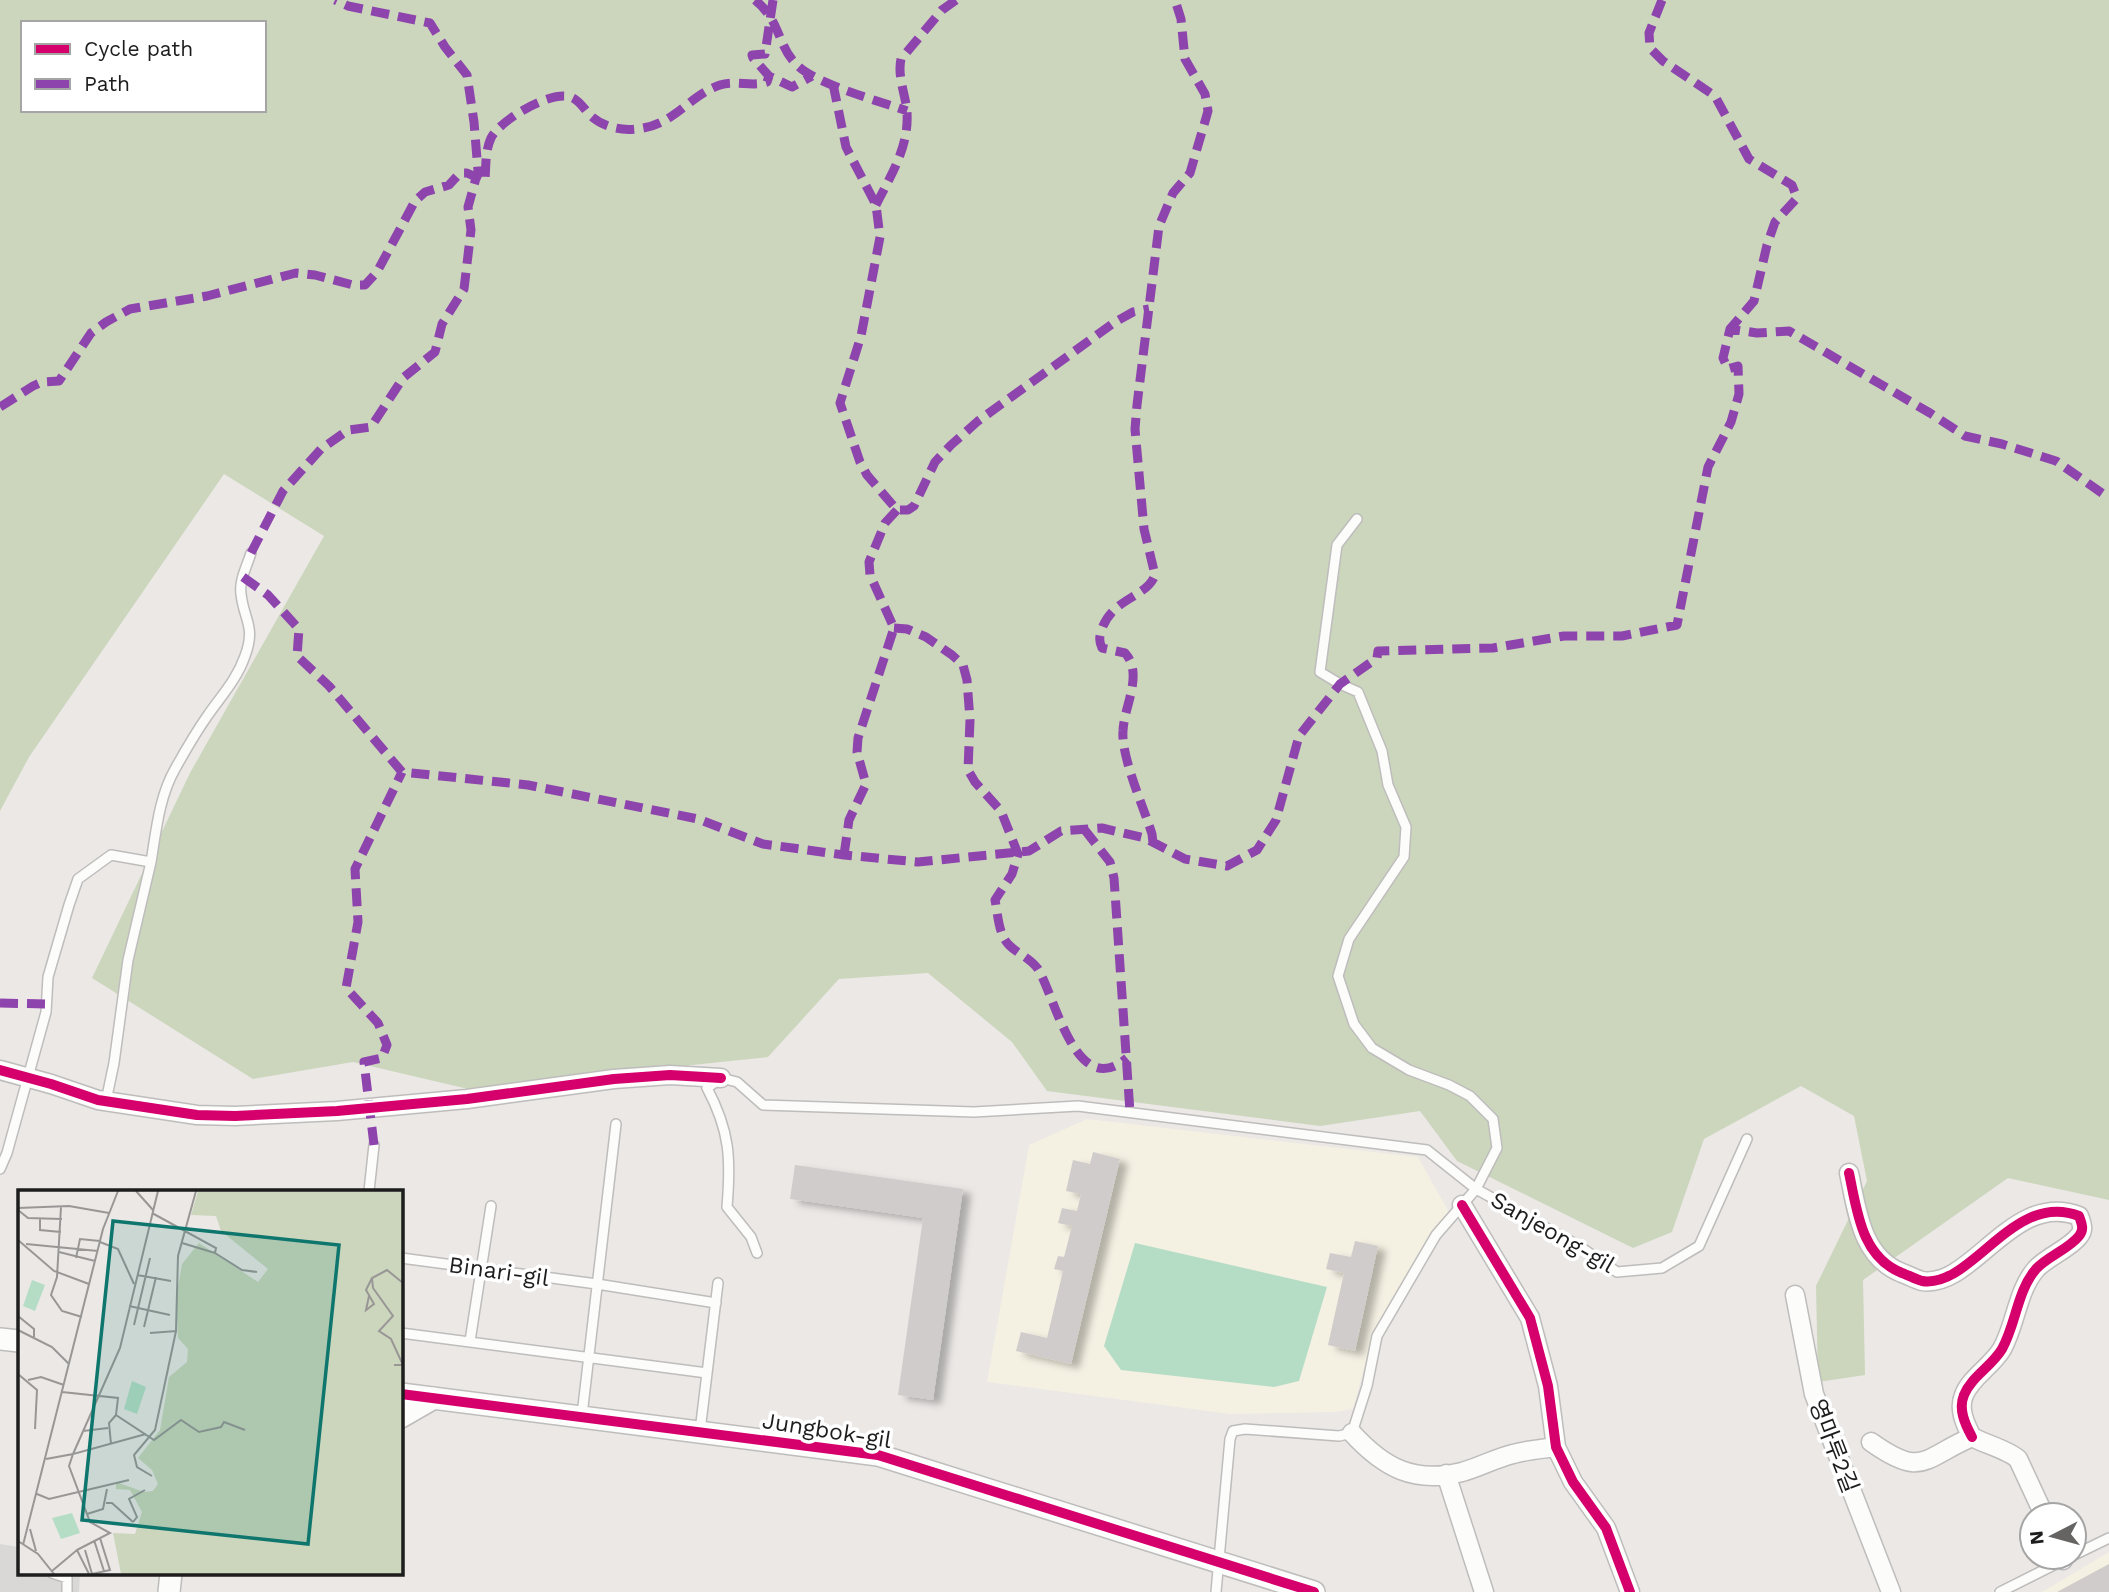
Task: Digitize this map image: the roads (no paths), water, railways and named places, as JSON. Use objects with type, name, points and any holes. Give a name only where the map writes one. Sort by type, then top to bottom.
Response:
[{"type":"street","points":[[0,1070],[106,1101],[197,1115],[235,1116],[337,1111],[467,1099],[614,1079],[670,1075],[721,1077]]},
{"type":"street","points":[[1849,1173],[1864,1236],[1873,1250],[1893,1269],[1923,1281],[1941,1279],[1957,1270],[2008,1230],[2028,1219],[2048,1212],[2066,1211],[2078,1216],[2082,1225],[2080,1235],[2035,1270],[2001,1352],[1963,1397],[1964,1422],[1972,1437],[1987,1446],[2014,1455],[2038,1501]]},
{"type":"street","points":[[1462,1205],[1530,1318],[1548,1386],[1556,1447],[1573,1482],[1606,1528],[1630,1592]]},
{"type":"street","name":"영마루2길","points":[[1795,1295],[1817,1403],[1891,1592]]},
{"type":"street","points":[[0,1339],[18,1341]]},
{"type":"street","name":"Jungbok-gil","points":[[402,1394],[878,1455],[1314,1592]]},
{"type":"street","points":[[402,1416],[434,1398]]},
{"type":"street","points":[[1352,1433],[1364,1447],[1401,1472],[1414,1475],[1461,1472],[1515,1453],[1556,1447]]},
{"type":"street","points":[[1871,1442],[1903,1462],[1916,1463],[1930,1460],[1972,1437]]},
{"type":"street","points":[[1446,1474],[1484,1592]]},
{"type":"street","points":[[169,1592],[171,1574]]},
{"type":"lane","points":[[757,1253],[751,1237],[727,1207],[730,1167],[722,1116],[707,1088],[721,1077],[737,1082],[763,1105],[974,1112],[1078,1106],[1427,1150],[1476,1189],[1497,1148],[1493,1119],[1471,1096],[1449,1084],[1409,1070],[1373,1048],[1354,1024],[1338,976],[1349,939],[1404,857],[1406,843],[1406,827],[1388,785],[1382,751],[1358,692],[1320,672],[1337,545],[1357,519]]},
{"type":"lane","points":[[106,1101],[128,960],[160,811],[173,772],[208,715],[238,675],[245,656],[250,640],[250,626],[241,594],[251,553]]},
{"type":"lane","points":[[0,1169],[46,1013],[48,977],[78,880],[111,855],[151,862]]},
{"type":"lane","points":[[581,1417],[616,1124]]},
{"type":"lane","name":"Sanjeong-gil","points":[[1352,1433],[1367,1386],[1377,1336],[1436,1235],[1476,1189],[1580,1246],[1617,1272],[1662,1268],[1699,1246],[1747,1139]]},
{"type":"lane","points":[[369,1190],[374,1145]]},
{"type":"lane","points":[[470,1341],[491,1206]]},
{"type":"lane","name":"Binari-gil","points":[[402,1258],[716,1303]]},
{"type":"lane","points":[[700,1432],[718,1283]]},
{"type":"lane","points":[[402,1333],[707,1373]]},
{"type":"lane","points":[[1216,1592],[1230,1439],[1233,1432],[1245,1429],[1339,1436],[1352,1433]]},
{"type":"lane","points":[[2088,1548],[2109,1538]]},
{"type":"lane","points":[[2000,1592],[2040,1571]]},
{"type":"lane","points":[[54,1574],[67,1578],[67,1592]]}]
